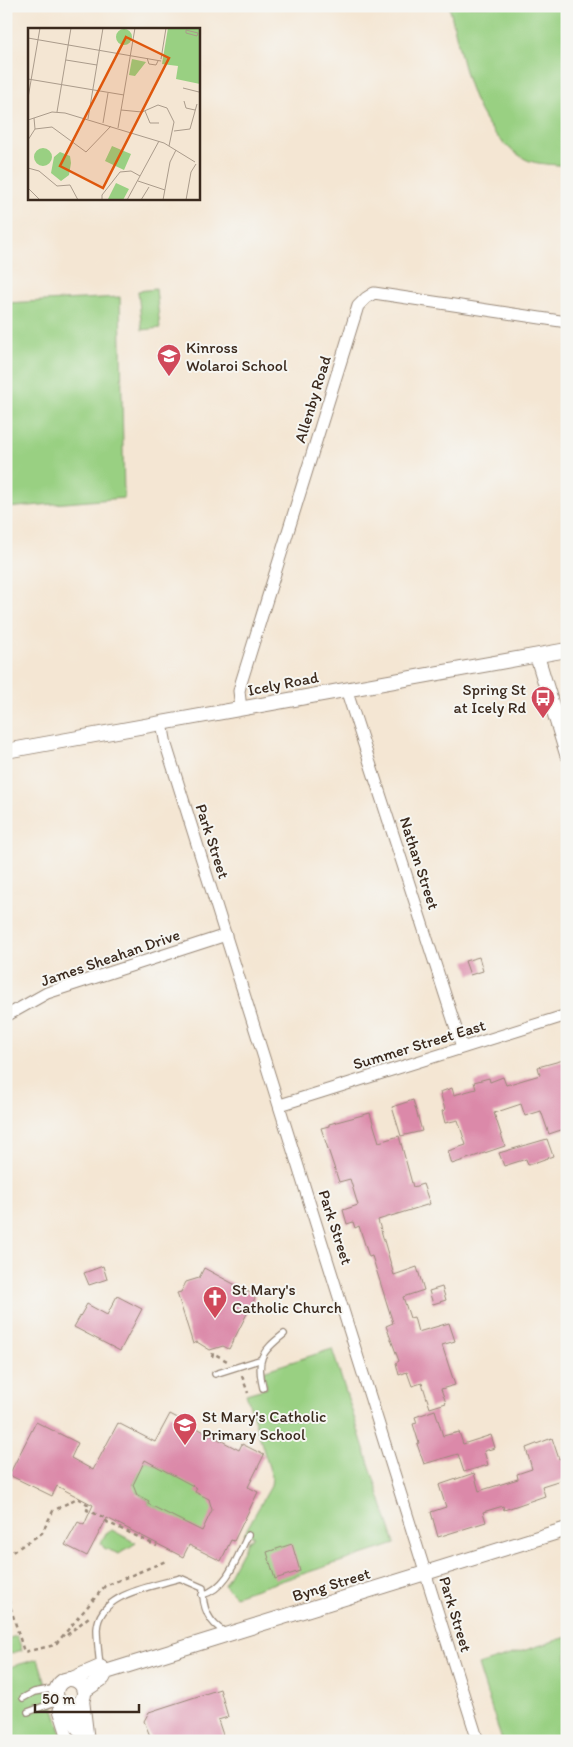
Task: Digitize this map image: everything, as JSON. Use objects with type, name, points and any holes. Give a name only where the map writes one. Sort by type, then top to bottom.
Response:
[{"type":"street","name":"Allenby Road","points":[[241,709],[240,691],[242,683],[358,306],[374,293],[567,322]]},
{"type":"street","name":"Icely Road","points":[[6,752],[346,688],[567,650]]},
{"type":"street","points":[[537,656],[567,754]]},
{"type":"street","name":"Nathan Street","points":[[346,688],[462,1047]]},
{"type":"street","name":"Park Street","points":[[162,723],[166,745],[427,1573],[478,1741]]},
{"type":"street","name":"James Sheahan Drive","points":[[6,1016],[47,993],[226,935]]},
{"type":"street","name":"Summer Street East","points":[[280,1105],[567,1015]]},
{"type":"street","name":"Byng Street","points":[[72,1678],[228,1634],[567,1529]]},
{"type":"street","name":"Byng Street","points":[[83,1696],[103,1678],[103,1670]]},
{"type":"street","points":[[69,1741],[59,1710],[61,1682],[72,1678],[78,1681],[83,1696],[86,1737]]},
{"type":"street","points":[[60,1699],[76,1705],[83,1696]]},
{"type":"street","points":[[60,1699],[78,1728],[86,1737]]},
{"type":"lane","points":[[263,1388],[259,1372],[260,1360],[274,1341],[284,1334]]},
{"type":"lane","points":[[215,1374],[260,1360]]},
{"type":"lane","points":[[202,1595],[212,1592],[221,1586],[248,1535]]},
{"type":"lane","points":[[103,1670],[97,1628],[101,1613],[112,1602],[180,1578],[203,1588],[202,1595],[205,1608],[211,1621],[228,1634]]},
{"type":"lane","points":[[23,1698],[34,1692],[60,1699]]},
{"type":"lane","points":[[28,1712],[60,1699]]},
{"type":"path","points":[[212,1357],[213,1354],[228,1361]]},
{"type":"path","points":[[240,1370],[248,1393]]},
{"type":"path","points":[[6,1556],[42,1533],[53,1511],[76,1498],[89,1505],[87,1510],[105,1518],[107,1522],[157,1546]]},
{"type":"path","points":[[6,1592],[24,1652],[56,1645],[105,1586],[166,1561]]},
{"type":"green space","points":[[449,6],[567,6],[567,166],[529,161],[506,146],[492,130],[480,112],[472,92]]},
{"type":"green space","points":[[156,289],[160,328],[142,330],[138,291]]},
{"type":"green space","points":[[120,297],[124,498],[6,508],[6,303]]},
{"type":"green space","points":[[332,1349],[395,1544],[235,1596],[224,1585],[247,1542],[254,1536],[244,1534],[271,1486],[272,1477],[246,1394],[267,1388],[263,1371]]},
{"type":"green space","points":[[145,1460],[176,1476],[229,1479],[202,1534],[148,1504],[149,1501],[131,1489]]},
{"type":"green space","points":[[112,1530],[136,1543],[119,1554],[104,1548],[101,1543],[106,1533]]},
{"type":"green space","points":[[17,1636],[22,1650],[6,1655],[6,1639]]},
{"type":"green space","points":[[567,1637],[567,1741],[502,1741],[478,1665]]},
{"type":"green space","points":[[38,1659],[64,1741],[6,1741],[6,1668]]},
{"type":"building","points":[[479,957],[483,971],[470,975],[465,961]]},
{"type":"building","points":[[567,1059],[567,1128],[549,1134],[541,1111],[525,1116],[521,1104],[494,1113],[505,1146],[452,1164],[448,1151],[466,1145],[458,1120],[445,1123],[442,1111],[445,1110],[440,1092],[452,1088],[454,1095],[476,1089],[474,1082],[489,1078],[490,1082],[503,1077],[506,1085],[540,1075],[538,1067]]},
{"type":"building","points":[[413,1100],[422,1131],[401,1136],[392,1107]]},
{"type":"building","points":[[370,1113],[379,1142],[399,1136],[413,1187],[423,1184],[430,1204],[378,1220],[394,1275],[417,1267],[424,1290],[403,1297],[410,1318],[414,1317],[418,1332],[449,1323],[455,1341],[442,1345],[455,1385],[441,1389],[446,1403],[430,1408],[422,1383],[412,1386],[407,1372],[399,1375],[396,1363],[399,1361],[386,1326],[393,1323],[372,1256],[369,1257],[359,1226],[355,1228],[353,1222],[347,1224],[343,1210],[358,1205],[350,1179],[339,1182],[321,1128]]},
{"type":"building","points":[[547,1139],[553,1156],[528,1165],[526,1159],[504,1166],[499,1153]]},
{"type":"building","points":[[103,1266],[107,1279],[89,1285],[84,1273]]},
{"type":"building","name":"St Mary's Catholic Church","points":[[204,1268],[256,1296],[229,1349],[223,1346],[210,1350],[197,1342],[193,1344],[177,1293],[181,1292],[186,1282],[199,1278]]},
{"type":"building","points":[[442,1287],[446,1300],[433,1304],[429,1291]]},
{"type":"building","points":[[117,1296],[142,1309],[120,1351],[74,1327],[87,1304],[107,1315]]},
{"type":"building","points":[[435,1410],[443,1436],[459,1432],[463,1444],[491,1435],[495,1448],[484,1451],[488,1465],[464,1472],[458,1454],[424,1464],[413,1424],[417,1423],[415,1417]]},
{"type":"building","points":[[170,1414],[239,1450],[242,1444],[264,1455],[248,1487],[258,1492],[234,1541],[231,1540],[221,1561],[189,1545],[183,1557],[107,1518],[87,1556],[65,1545],[78,1522],[84,1525],[93,1505],[57,1486],[52,1496],[9,1475],[36,1422],[78,1443],[71,1458],[93,1470],[118,1423],[155,1442]],"holes":[[[145,1460],[197,1488],[195,1492],[209,1499],[212,1510],[202,1531],[148,1504],[149,1501],[137,1495],[133,1485]]]},
{"type":"building","points":[[552,1438],[559,1459],[567,1456],[567,1478],[542,1486],[545,1496],[504,1510],[503,1506],[483,1512],[486,1522],[438,1537],[431,1512],[446,1507],[439,1485],[474,1473],[479,1491],[518,1479],[517,1474],[532,1469],[526,1448]]},
{"type":"building","points":[[292,1544],[300,1571],[275,1579],[267,1552]]},
{"type":"building","points":[[220,1689],[228,1717],[218,1720],[225,1741],[152,1741],[144,1721],[149,1712]]},
{"type":"place","name":"Kinross Wolaroi School","points":[[169,377]]},
{"type":"place","name":"Spring St at Icely Rd","points":[[543,719]]},
{"type":"place","name":"St Mary's Catholic Church","points":[[215,1319]]},
{"type":"place","name":"St Mary's Catholic Primary School","points":[[185,1446]]}]
